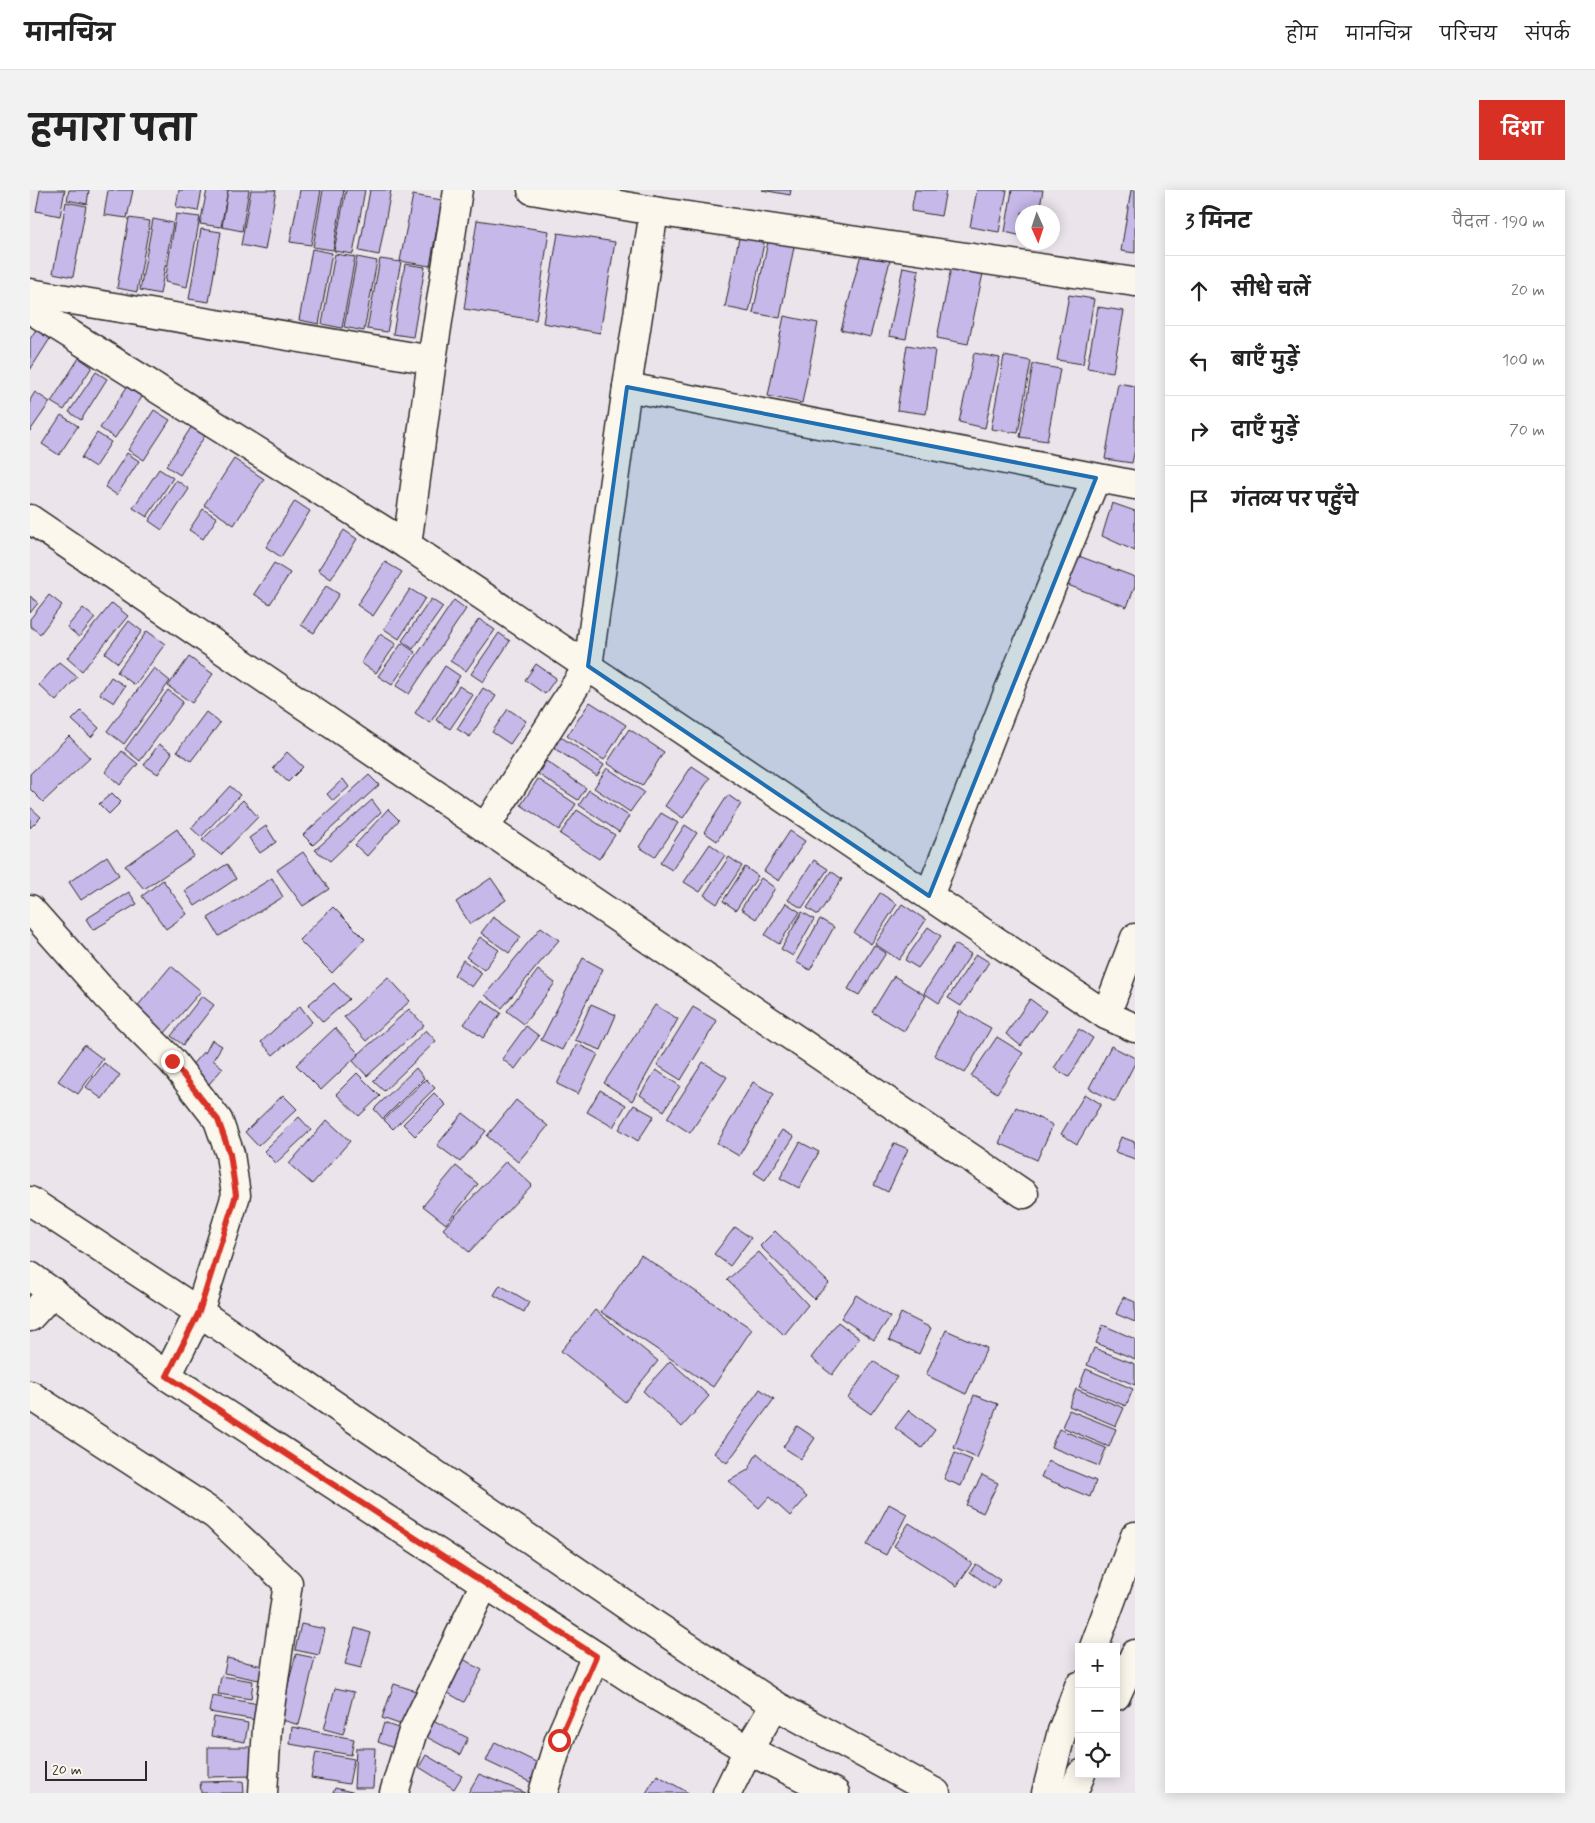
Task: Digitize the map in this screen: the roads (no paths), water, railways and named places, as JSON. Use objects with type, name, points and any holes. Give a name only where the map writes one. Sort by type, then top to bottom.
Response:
[{"type":"street","points":[[408,545],[432,360],[458,190]]},
{"type":"street","points":[[532,190],[654,211],[1135,282]]},
{"type":"street","points":[[485,828],[588,666],[654,211]]},
{"type":"street","points":[[30,293],[432,360]]},
{"type":"street","points":[[30,309],[408,545],[1106,1015],[1135,1028]]},
{"type":"street","points":[[627,387],[1135,485]]},
{"type":"street","points":[[929,896],[1009,690],[1096,478]]},
{"type":"street","points":[[30,519],[1024,1194]]},
{"type":"street","points":[[30,909],[107,996],[172,1061],[218,1120],[230,1154],[236,1195],[199,1312],[167,1376]]},
{"type":"street","points":[[1106,1015],[1135,938]]},
{"type":"street","points":[[30,1201],[199,1312],[655,1625],[775,1705],[936,1793]]},
{"type":"street","points":[[30,1276],[167,1376],[662,1699],[748,1750],[835,1793]]},
{"type":"street","points":[[30,1317],[53,1292]]},
{"type":"street","points":[[30,1395],[215,1515],[288,1583],[267,1728],[263,1793]]},
{"type":"street","points":[[1095,1643],[1135,1536]]},
{"type":"street","points":[[394,1793],[413,1731],[485,1583]]},
{"type":"street","points":[[1120,1688],[1135,1654]]},
{"type":"street","points":[[543,1793],[559,1740],[596,1656]]},
{"type":"street","points":[[1046,1793],[1062,1731],[1078,1688]]},
{"type":"street","points":[[728,1793],[748,1750],[775,1705]]},
{"type":"street","points":[[1073,1793],[1079,1778]]}]
